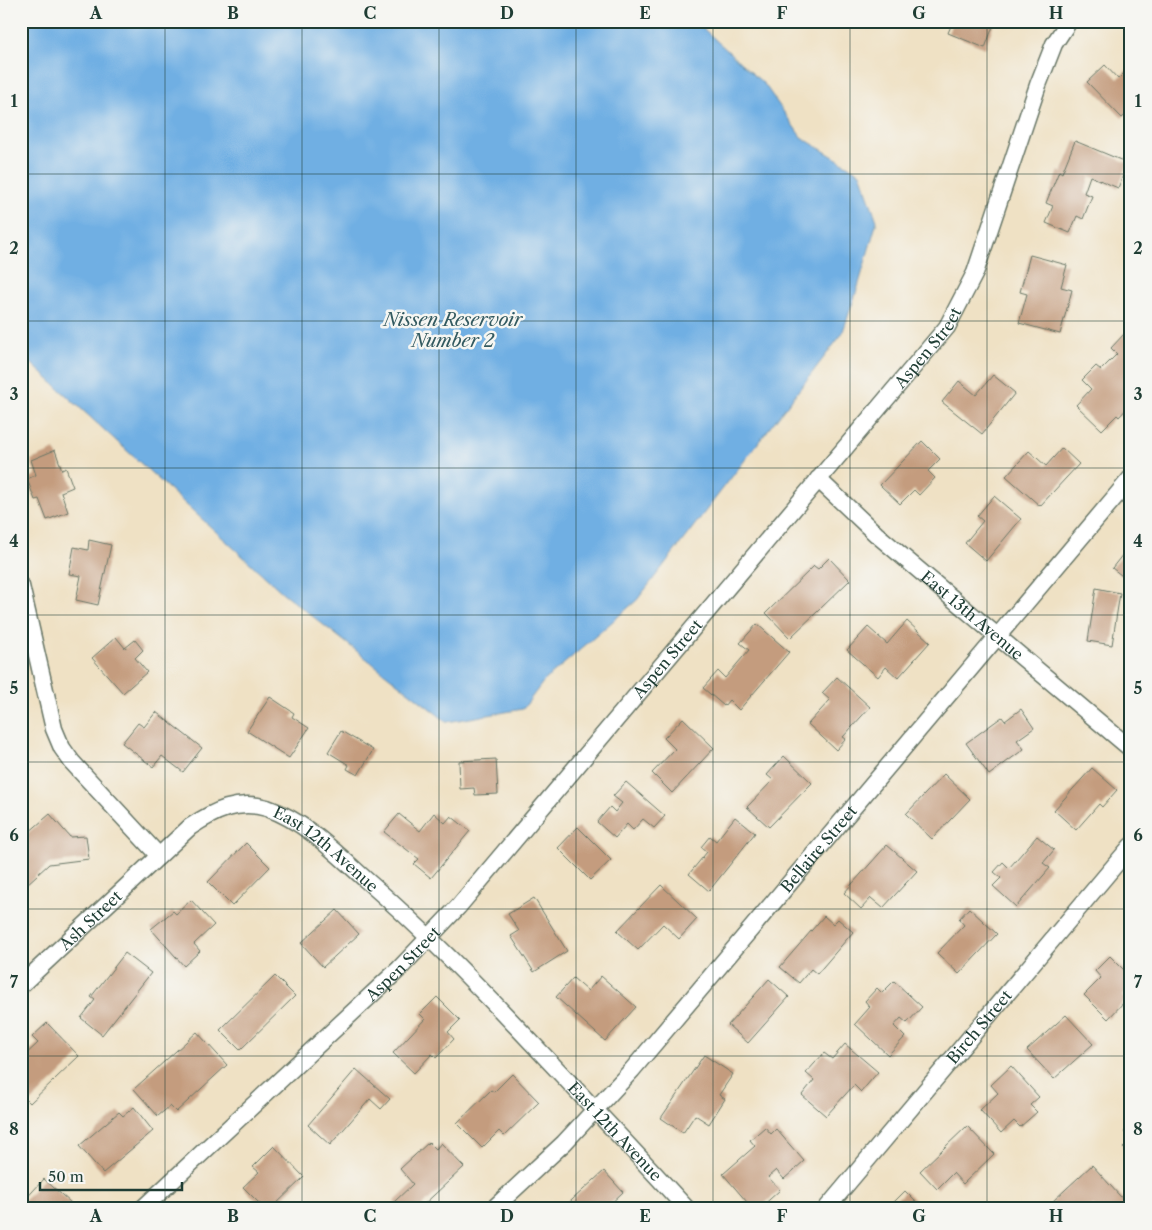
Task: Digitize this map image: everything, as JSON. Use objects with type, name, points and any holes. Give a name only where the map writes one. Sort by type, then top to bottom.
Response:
[{"type":"street","name":"Aspen Street","points":[[142,1209],[400,969],[458,907],[947,327],[975,273],[1038,85],[1054,44],[1069,21]]},
{"type":"street","name":"Bellaire Street","points":[[493,1209],[564,1142],[638,1062],[1131,478]]},
{"type":"street","name":"East 13th Avenue","points":[[818,479],[876,534],[1131,749]]},
{"type":"street","points":[[21,586],[54,728],[62,748],[72,762],[159,856]]},
{"type":"street","name":"East 12th Avenue","points":[[159,856],[190,827],[221,809],[236,805],[266,808],[300,825],[330,848],[430,937],[688,1209]]},
{"type":"street","name":"Birch Street","points":[[826,1209],[1131,846]]},
{"type":"street","name":"Ash Street","points":[[21,985],[159,856]]},
{"type":"water","name":"Nissen Reservoir Number 2","points":[[21,21],[695,21],[765,85],[801,137],[860,173],[877,221],[842,334],[637,600],[543,682],[523,709],[447,722],[283,593],[21,354]]},
{"type":"building","points":[[953,21],[995,21],[985,48],[948,33]]},
{"type":"building","points":[[1105,65],[1118,79],[1131,66],[1131,110],[1122,118],[1087,82]]},
{"type":"building","points":[[1075,141],[1128,163],[1118,188],[1090,176],[1084,193],[1092,196],[1083,219],[1077,216],[1070,233],[1046,223],[1053,206],[1046,203],[1059,171],[1062,173]]},
{"type":"building","points":[[1030,255],[1067,265],[1061,287],[1072,290],[1060,334],[1019,323],[1027,294],[1020,292]]},
{"type":"building","points":[[1125,333],[1131,338],[1131,404],[1119,417],[1117,415],[1102,430],[1076,405],[1091,389],[1082,380],[1096,366],[1101,370],[1117,354],[1111,348]]},
{"type":"building","points":[[993,375],[1015,393],[982,434],[942,402],[959,381],[976,395]]},
{"type":"building","points":[[922,441],[940,459],[928,471],[935,478],[919,495],[914,490],[900,504],[880,485]]},
{"type":"building","points":[[1062,448],[1079,464],[1040,506],[1006,476],[1029,451],[1046,466]]},
{"type":"building","points":[[55,450],[62,470],[66,468],[73,487],[61,492],[68,512],[47,520],[39,499],[35,500],[27,479],[36,475],[31,460]]},
{"type":"building","points":[[994,496],[1021,519],[986,561],[965,543],[983,521],[977,516]]},
{"type":"building","points":[[89,540],[111,545],[98,605],[76,600],[81,576],[69,574],[74,547],[88,550]]},
{"type":"building","points":[[1127,549],[1131,552],[1131,583],[1112,568]]},
{"type":"building","points":[[829,558],[850,580],[790,638],[766,613],[814,566],[818,569]]},
{"type":"building","points":[[1096,588],[1120,593],[1112,645],[1088,641]]},
{"type":"building","points":[[907,621],[930,642],[898,678],[886,667],[878,677],[847,650],[868,627],[887,644]]},
{"type":"building","points":[[757,624],[789,652],[739,710],[729,700],[724,706],[703,688],[718,671],[725,678],[749,650],[740,643]]},
{"type":"building","points":[[116,637],[125,648],[135,640],[143,650],[135,658],[147,672],[123,693],[92,658]]},
{"type":"building","points":[[837,677],[870,707],[843,737],[846,739],[836,750],[808,724],[830,700],[822,693]]},
{"type":"building","points":[[270,697],[294,713],[292,717],[309,728],[289,758],[247,731]]},
{"type":"building","points":[[1021,709],[1034,728],[1017,740],[1024,749],[989,775],[966,743],[1002,717],[1005,721]]},
{"type":"building","points":[[156,712],[202,748],[183,772],[162,756],[153,767],[122,743],[138,723],[144,727]]},
{"type":"building","points":[[683,718],[714,748],[672,793],[652,773],[675,749],[664,738]]},
{"type":"building","points":[[341,731],[373,750],[358,775],[347,769],[349,765],[328,752]]},
{"type":"building","points":[[784,756],[812,783],[769,827],[747,807],[773,780],[767,775]]},
{"type":"building","points":[[496,759],[498,794],[475,795],[474,788],[460,789],[459,761]]},
{"type":"building","points":[[1092,768],[1117,790],[1102,807],[1099,804],[1076,830],[1054,810]]},
{"type":"building","points":[[944,774],[970,799],[932,839],[906,814]]},
{"type":"building","points":[[626,782],[665,816],[654,828],[643,819],[633,830],[627,824],[615,838],[597,822],[610,807],[615,812],[622,803],[613,796]]},
{"type":"building","points":[[434,813],[445,823],[451,816],[470,831],[431,878],[414,864],[419,859],[384,832],[399,814],[420,831]]},
{"type":"building","points":[[50,814],[70,837],[86,836],[89,859],[49,864],[26,885],[21,880],[21,839]]},
{"type":"building","points":[[735,817],[755,833],[709,891],[689,874],[707,852],[701,847],[710,836],[716,841]]},
{"type":"building","points":[[578,827],[611,860],[590,880],[558,848]]},
{"type":"building","points":[[1037,836],[1054,850],[1043,863],[1050,868],[1016,907],[993,886],[1001,878],[994,872],[1003,862],[1009,868]]},
{"type":"building","points":[[246,843],[270,867],[232,906],[208,882]]},
{"type":"building","points":[[887,845],[917,871],[883,908],[871,898],[861,909],[844,893]]},
{"type":"building","points":[[661,885],[697,919],[679,939],[663,924],[638,950],[617,931]]},
{"type":"building","points":[[534,898],[567,951],[534,972],[511,936],[519,931],[508,914]]},
{"type":"building","points":[[191,900],[214,925],[194,944],[200,951],[184,966],[151,929],[173,911],[176,914]]},
{"type":"building","points":[[969,908],[997,934],[959,974],[937,953],[964,925],[959,919]]},
{"type":"building","points":[[337,910],[359,934],[323,967],[301,943]]},
{"type":"building","points":[[824,916],[833,924],[838,919],[853,932],[817,974],[811,969],[799,983],[780,967]]},
{"type":"building","points":[[125,953],[151,973],[102,1035],[81,1018],[95,1000],[91,997]]},
{"type":"building","points":[[1110,956],[1131,977],[1131,987],[1122,996],[1126,1000],[1108,1019],[1084,995],[1101,978],[1095,971]]},
{"type":"building","points":[[275,976],[295,996],[240,1050],[220,1030]]},
{"type":"building","points":[[601,976],[636,1007],[605,1041],[556,997],[573,978],[588,991]]},
{"type":"building","points":[[769,979],[789,997],[748,1043],[728,1025]]},
{"type":"building","points":[[894,981],[922,1007],[907,1023],[901,1018],[894,1026],[905,1037],[888,1055],[855,1024],[870,1007],[865,1001],[877,988],[882,993]]},
{"type":"building","points":[[437,997],[460,1020],[448,1032],[454,1039],[436,1058],[432,1054],[414,1073],[393,1053],[425,1019],[420,1014]]},
{"type":"building","points":[[1066,1015],[1093,1044],[1054,1079],[1027,1050]]},
{"type":"building","points":[[47,1023],[79,1056],[30,1103],[21,1094],[21,1059],[38,1043],[32,1037]]},
{"type":"building","points":[[197,1032],[227,1065],[176,1112],[170,1106],[158,1116],[134,1089]]},
{"type":"building","points":[[845,1044],[878,1072],[861,1092],[854,1085],[826,1116],[802,1095],[814,1080],[806,1073],[824,1053],[832,1059]]},
{"type":"building","points":[[704,1055],[733,1074],[719,1095],[725,1099],[709,1124],[695,1115],[683,1133],[661,1118]]},
{"type":"building","points":[[1011,1066],[1039,1097],[1030,1105],[1037,1112],[1020,1127],[1014,1121],[1001,1133],[980,1110],[998,1093],[991,1085]]},
{"type":"building","points":[[356,1069],[390,1099],[381,1109],[370,1099],[330,1145],[308,1125]]},
{"type":"building","points":[[512,1074],[539,1102],[504,1136],[499,1131],[482,1148],[457,1123],[491,1090],[494,1092]]},
{"type":"building","points":[[134,1107],[153,1131],[103,1173],[79,1146],[119,1112],[123,1116]]},
{"type":"building","points":[[967,1126],[994,1154],[963,1184],[953,1173],[937,1189],[920,1171]]},
{"type":"building","points":[[1131,1126],[1131,1139],[1124,1132]]},
{"type":"building","points":[[765,1127],[771,1134],[776,1129],[804,1161],[784,1179],[776,1170],[768,1177],[780,1190],[759,1209],[753,1209],[723,1174],[755,1146],[750,1140]]},
{"type":"building","points":[[1131,1140],[1131,1157],[1123,1148]]},
{"type":"building","points":[[429,1142],[436,1149],[441,1143],[464,1167],[419,1209],[401,1209],[394,1202],[413,1184],[400,1169]]},
{"type":"building","points":[[274,1146],[304,1177],[271,1209],[265,1209],[243,1187],[259,1172],[253,1167]]},
{"type":"building","points":[[1092,1165],[1128,1205],[1123,1209],[1096,1209],[1093,1205],[1088,1209],[1059,1209],[1052,1202]]},
{"type":"building","points":[[604,1171],[623,1192],[605,1209],[562,1209]]},
{"type":"building","points":[[44,1179],[71,1203],[66,1209],[21,1209],[21,1204]]},
{"type":"building","points":[[905,1191],[923,1209],[887,1209]]}]
